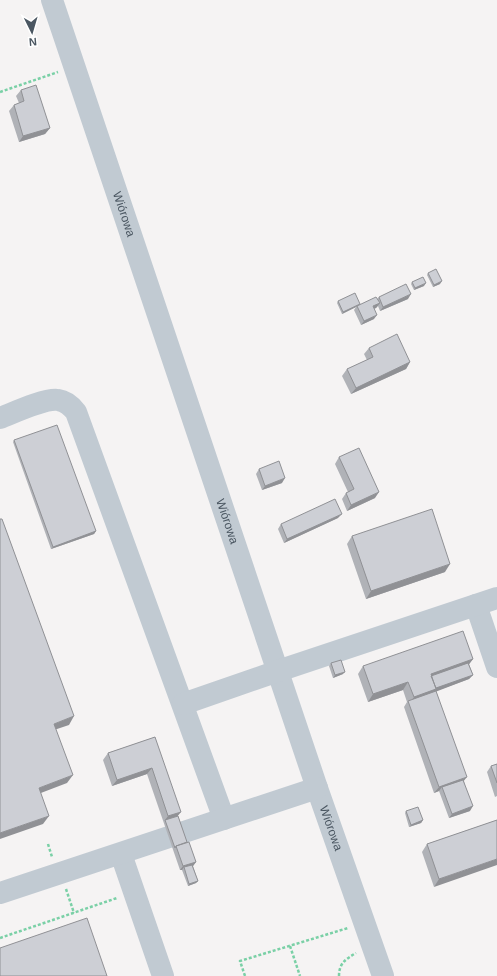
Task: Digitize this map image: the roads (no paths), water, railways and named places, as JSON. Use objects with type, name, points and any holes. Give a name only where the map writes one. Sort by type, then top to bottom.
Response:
[{"type":"street","name":"Wiórowa","points":[[52,0],[317,788],[383,976]]},
{"type":"street","points":[[0,418],[47,400],[59,400],[70,405],[76,412],[224,819]]},
{"type":"street","points":[[183,704],[497,598]]},
{"type":"street","points":[[476,605],[497,667]]},
{"type":"street","points":[[0,894],[317,788]]},
{"type":"street","points":[[121,854],[163,976]]}]
